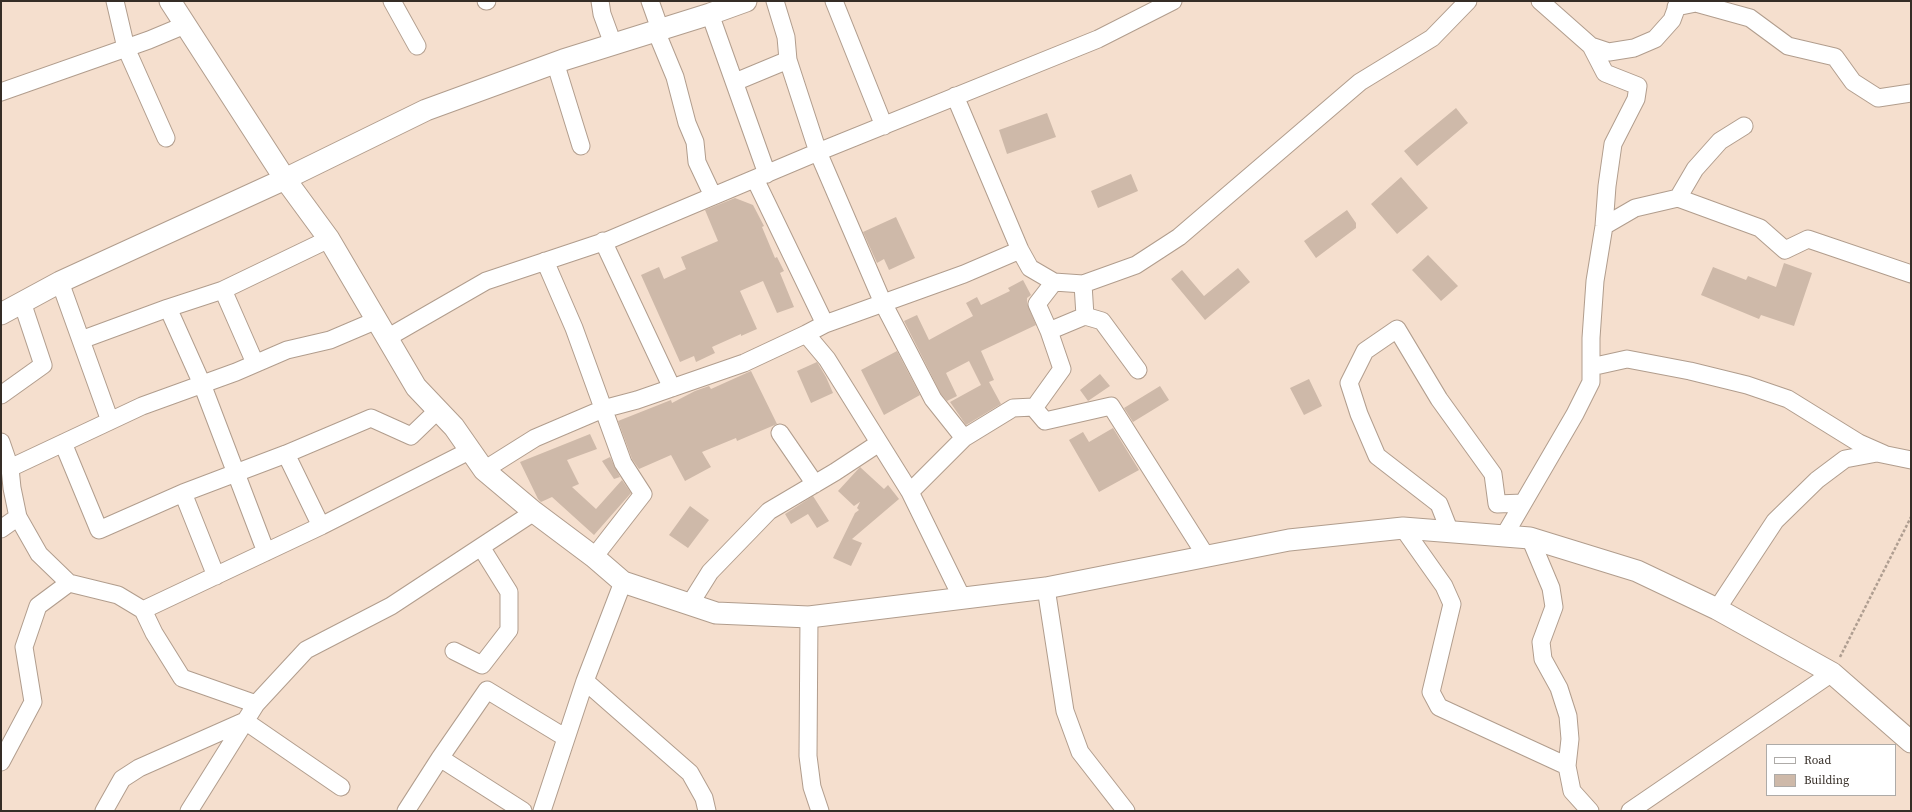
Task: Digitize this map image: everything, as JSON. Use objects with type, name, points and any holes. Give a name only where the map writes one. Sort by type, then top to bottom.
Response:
[{"type":"street","points":[[115,1],[126,48],[166,138]]},
{"type":"street","points":[[170,1],[285,179],[329,238],[416,387],[454,427],[484,470],[534,512],[623,582],[716,613],[808,618],[1046,588],[1289,540],[1403,528],[1530,538],[1637,571],[1717,609],[1832,673],[1911,742]]},
{"type":"street","points":[[392,1],[417,46]]},
{"type":"street","points":[[600,1],[602,14],[613,44]]},
{"type":"street","points":[[650,1],[658,30],[675,77],[687,123],[694,142],[697,162],[714,196]]},
{"type":"street","points":[[1,314],[60,282],[285,179],[426,110],[556,62],[658,30],[714,9],[746,1]]},
{"type":"street","points":[[775,1],[786,37],[788,60],[818,152],[883,302],[933,399],[964,438]]},
{"type":"street","points":[[834,1],[884,126]]},
{"type":"street","points":[[388,338],[486,282],[603,241],[761,177],[818,152],[1098,39],[1173,1]]},
{"type":"street","points":[[956,96],[1020,250],[1030,268],[1054,282],[1083,284],[1136,265],[1178,237],[1360,82],[1432,38],[1468,1]]},
{"type":"street","points":[[1504,536],[1575,414],[1591,382],[1591,338],[1595,281],[1604,226],[1607,186],[1613,144],[1636,99],[1638,86],[1605,73],[1591,46],[1540,1]]},
{"type":"street","points":[[1591,46],[1608,52],[1634,48],[1655,39],[1672,20],[1678,4],[1696,3],[1750,18],[1788,46],[1836,57],[1853,82],[1878,98],[1911,93]]},
{"type":"street","points":[[714,9],[761,177],[825,324]]},
{"type":"street","points":[[2,89],[126,48],[185,26]]},
{"type":"street","points":[[735,82],[788,60]]},
{"type":"street","points":[[556,62],[581,146]]},
{"type":"street","points":[[1678,198],[1695,169],[1720,141],[1744,126]]},
{"type":"street","points":[[1604,226],[1635,208],[1678,198],[1760,228],[1786,250],[1808,238],[1911,274]]},
{"type":"street","points":[[81,340],[168,308],[223,290],[329,238]]},
{"type":"street","points":[[603,241],[672,388]]},
{"type":"street","points":[[484,470],[535,438],[603,409],[637,400],[744,363],[825,324],[964,274],[1020,250]]},
{"type":"street","points":[[545,261],[574,328],[623,463],[643,494],[594,558]]},
{"type":"street","points":[[60,282],[110,421]]},
{"type":"street","points":[[1034,407],[1062,369],[1049,331],[1037,304],[1054,282]]},
{"type":"street","points":[[1083,284],[1085,316]]},
{"type":"street","points":[[223,290],[255,363]]},
{"type":"street","points":[[1,396],[43,365],[22,302]]},
{"type":"street","points":[[168,308],[202,384],[266,552]]},
{"type":"street","points":[[1049,331],[1085,316],[1102,322],[1138,370]]},
{"type":"street","points":[[10,468],[142,406],[287,350],[330,340],[378,320]]},
{"type":"street","points":[[1450,532],[1439,504],[1377,456],[1359,414],[1349,383],[1365,351],[1396,329],[1439,399],[1493,474],[1497,504],[1523,504]]},
{"type":"street","points":[[806,334],[827,359],[910,492],[962,598]]},
{"type":"street","points":[[1591,366],[1627,359],[1747,385],[1788,399],[1860,443],[1884,454]]},
{"type":"street","points":[[1034,407],[1045,421],[1111,406],[1206,556]]},
{"type":"street","points":[[910,492],[964,438],[1013,408],[1034,407]]},
{"type":"street","points":[[62,443],[99,530],[183,494],[286,454],[371,418],[411,436],[438,410]]},
{"type":"street","points":[[780,433],[815,484]]},
{"type":"street","points":[[1,442],[10,468],[12,488],[18,517],[39,554],[69,583],[118,595],[143,610],[154,632],[182,678],[256,704]]},
{"type":"street","points":[[690,604],[710,572],[769,511],[815,484],[879,443]]},
{"type":"street","points":[[143,610],[321,526],[471,450]]},
{"type":"street","points":[[1717,609],[1775,521],[1817,480],[1845,459],[1877,453],[1911,460]]},
{"type":"street","points":[[286,454],[321,526]]},
{"type":"street","points":[[183,494],[216,576]]},
{"type":"street","points":[[189,811],[256,704],[306,650],[391,606],[534,512]]},
{"type":"street","points":[[1,529],[18,517]]},
{"type":"street","points":[[1403,528],[1444,586],[1452,604],[1431,692],[1439,707],[1567,766]]},
{"type":"street","points":[[1530,538],[1551,588],[1554,607],[1541,642],[1544,659],[1559,688],[1568,716],[1570,739],[1567,766],[1572,791],[1590,811]]},
{"type":"street","points":[[454,652],[482,665],[509,630],[509,592],[481,547]]},
{"type":"street","points":[[542,811],[586,681],[623,582]]},
{"type":"street","points":[[1,762],[33,702],[24,647],[38,606],[69,583]]},
{"type":"street","points":[[1046,588],[1065,711],[1080,752],[1126,811]]},
{"type":"street","points":[[808,618],[808,756],[812,787],[820,811]]},
{"type":"street","points":[[1630,811],[1832,673]]},
{"type":"street","points":[[586,681],[690,773],[704,798],[707,811]]},
{"type":"street","points":[[406,811],[440,758],[487,690],[566,738]]},
{"type":"street","points":[[245,721],[341,787]]},
{"type":"street","points":[[104,811],[122,779],[139,768],[245,721]]},
{"type":"street","points":[[440,758],[523,811]]},
{"type":"path","points":[[1832,673],[1911,517]]},
{"type":"building","points":[[1456,108],[1468,123],[1417,166],[1404,151]]},
{"type":"building","points":[[1047,113],[1056,137],[1007,154],[999,130]]},
{"type":"building","points":[[1131,174],[1138,191],[1098,208],[1091,191]]},
{"type":"building","points":[[1401,177],[1428,208],[1397,234],[1371,204]]},
{"type":"building","points":[[735,198],[753,205],[764,226],[762,227],[775,258],[777,257],[784,271],[780,273],[794,307],[777,313],[763,281],[740,291],[757,329],[741,336],[741,334],[712,347],[715,353],[696,362],[694,356],[680,362],[641,275],[659,267],[664,279],[686,269],[681,257],[718,241],[705,210]]},
{"type":"building","points":[[1347,210],[1356,223],[1356,228],[1316,258],[1304,241]]},
{"type":"building","points":[[896,217],[915,258],[889,270],[884,259],[877,263],[863,232]]},
{"type":"building","points":[[1428,255],[1458,286],[1441,301],[1412,270]]},
{"type":"building","points":[[1784,263],[1812,273],[1794,326],[1761,315],[1759,319],[1701,295],[1713,267],[1746,280],[1748,276],[1776,287]]},
{"type":"building","points":[[1238,268],[1250,282],[1205,320],[1171,279],[1182,270],[1204,296]]},
{"type":"building","points":[[1023,280],[1031,295],[1027,298],[1027,303],[1036,325],[981,351],[994,380],[989,382],[1001,404],[966,425],[950,402],[981,385],[969,361],[946,373],[957,396],[947,401],[941,394],[904,321],[917,315],[929,340],[973,316],[966,303],[977,297],[981,305],[1010,291],[1008,288]]},
{"type":"building","points":[[897,351],[920,395],[884,415],[861,370]]},
{"type":"building","points":[[817,362],[833,393],[811,403],[797,371]]},
{"type":"building","points":[[751,371],[777,424],[737,441],[736,438],[702,452],[711,467],[685,481],[671,455],[639,469],[632,459],[618,421],[671,400],[672,403],[695,391],[709,386],[711,389]]},
{"type":"building","points":[[1100,374],[1110,386],[1088,401],[1080,390]]},
{"type":"building","points":[[1309,379],[1322,406],[1304,415],[1290,388]]},
{"type":"building","points":[[1160,386],[1169,400],[1133,422],[1124,408]]},
{"type":"building","points":[[1113,428],[1139,470],[1099,492],[1069,440],[1083,432],[1089,442]]},
{"type":"building","points":[[590,434],[597,449],[567,460],[579,484],[572,487],[596,509],[622,480],[631,493],[594,535],[552,497],[541,502],[538,499],[520,462]]},
{"type":"building","points":[[610,457],[620,477],[614,479],[602,461]]},
{"type":"building","points":[[860,467],[884,489],[888,485],[899,499],[852,539],[862,543],[851,566],[833,558],[855,513],[859,510],[857,508],[860,502],[854,506],[838,491]]},
{"type":"building","points":[[813,496],[829,521],[817,528],[808,514],[791,524],[785,514]]},
{"type":"building","points":[[690,506],[709,520],[688,548],[669,535]]}]
